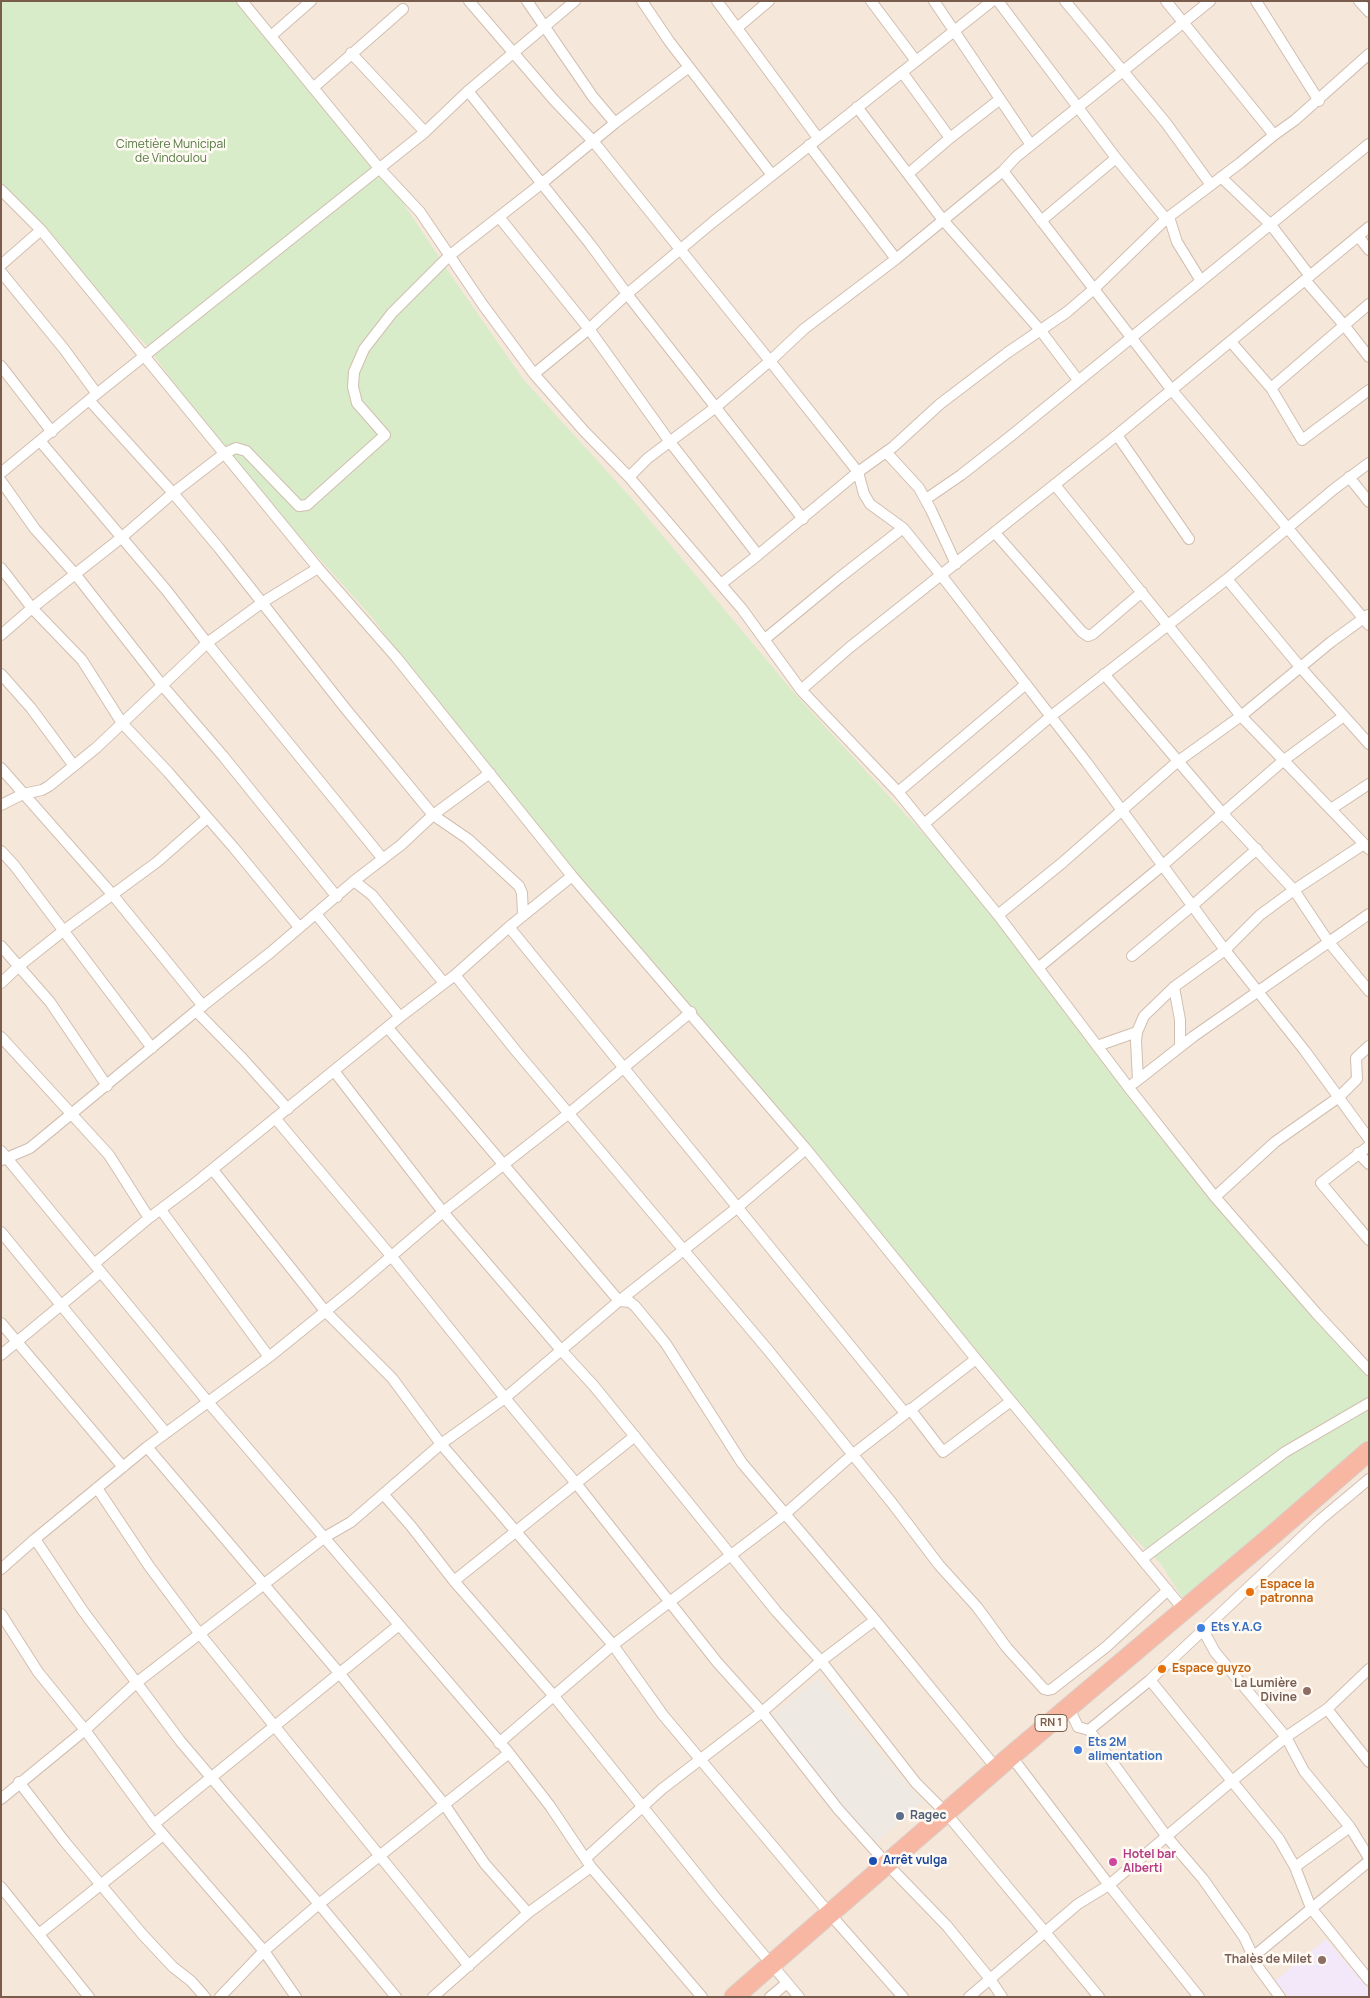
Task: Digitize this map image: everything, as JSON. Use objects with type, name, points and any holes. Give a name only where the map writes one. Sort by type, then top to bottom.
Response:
[{"type":"highway","name":"RN 1","points":[[734,1997],[1011,1756],[1369,1451]]},
{"type":"street","points":[[242,1],[379,168],[420,212],[449,256],[534,374],[584,431],[629,477],[720,584],[765,639],[801,690],[898,792],[998,915],[1129,1088],[1215,1197],[1317,1314],[1369,1370]]},
{"type":"street","points":[[271,36],[311,1]]},
{"type":"street","points":[[469,1],[554,100],[593,141],[770,361],[858,472],[864,494],[870,504],[903,528],[941,575],[1087,763],[1192,906],[1339,1097],[1369,1139]]},
{"type":"street","points":[[527,1],[594,97],[615,123]]},
{"type":"street","points":[[3,468],[52,432],[93,397],[425,132],[468,91],[575,1]]},
{"type":"street","points":[[642,1],[669,41],[772,175]]},
{"type":"street","points":[[717,1],[818,138]]},
{"type":"street","points":[[736,28],[769,1]]},
{"type":"street","points":[[871,1],[916,61]]},
{"type":"street","points":[[934,1],[1031,145]]},
{"type":"street","points":[[534,374],[589,329],[627,294],[772,175],[992,1]]},
{"type":"street","points":[[998,1],[1116,158],[1167,218],[1177,242],[1201,281]]},
{"type":"street","points":[[1066,1],[1166,123],[1211,184]]},
{"type":"street","points":[[1166,1],[1274,135]]},
{"type":"street","points":[[629,477],[648,458],[716,407],[824,312],[896,259],[1003,171],[1031,145],[1210,1]]},
{"type":"street","points":[[1256,1],[1318,101]]},
{"type":"street","points":[[1359,1],[1369,12]]},
{"type":"street","points":[[313,88],[403,9]]},
{"type":"street","points":[[351,53],[425,132]]},
{"type":"street","points":[[720,584],[803,519],[858,472],[886,452],[940,404],[1001,357],[1041,331],[1095,288],[1167,218],[1295,120],[1369,54]]},
{"type":"street","points":[[1,635],[32,608],[121,538],[172,493],[236,448],[246,451],[299,506],[308,505],[384,435],[357,403],[353,387],[354,372],[364,349],[392,313],[449,256],[615,123],[689,67]]},
{"type":"street","points":[[902,72],[950,138]]},
{"type":"street","points":[[468,91],[590,244],[803,519]]},
{"type":"street","points":[[908,174],[999,100]]},
{"type":"street","points":[[856,107],[943,220],[1041,331],[1078,380]]},
{"type":"street","points":[[926,499],[961,476],[1369,144]]},
{"type":"street","points":[[809,145],[896,259]]},
{"type":"street","points":[[1041,221],[1116,158]]},
{"type":"street","points":[[998,915],[1062,863],[1178,762],[1240,716],[1331,642],[1367,619],[1287,528],[1171,389],[1003,171]]},
{"type":"street","points":[[1222,177],[1271,225],[1308,278],[1369,357]]},
{"type":"street","points":[[1,190],[41,230],[318,568],[396,657],[572,876],[806,1149],[1010,1401],[1184,1610]]},
{"type":"street","points":[[498,218],[589,329],[670,442],[758,555]]},
{"type":"street","points":[[801,690],[849,648],[1118,435],[1369,226]]},
{"type":"street","points":[[1,265],[41,230]]},
{"type":"street","points":[[1358,236],[1369,250]]},
{"type":"street","points":[[1,272],[93,397],[263,602],[345,708],[434,815],[468,839],[519,886],[522,893],[524,915]]},
{"type":"street","points":[[1271,388],[1369,304]]},
{"type":"street","points":[[1231,342],[1271,388],[1302,440],[1369,390]]},
{"type":"street","points":[[1,366],[52,432]]},
{"type":"street","points":[[1118,435],[1189,539]]},
{"type":"street","points":[[40,441],[167,591],[383,859]]},
{"type":"street","points":[[886,452],[919,488],[926,499],[956,564]]},
{"type":"street","points":[[924,824],[1050,717],[1227,579],[1348,477],[1369,463]]},
{"type":"street","points":[[1348,477],[1369,502]]},
{"type":"street","points":[[1,481],[35,529],[76,575],[162,685],[229,762],[337,897]]},
{"type":"street","points":[[1055,485],[1240,716],[1331,808],[1366,847],[1294,890],[1260,915],[1225,950],[1174,987],[1144,1016],[1137,1032],[1138,1080]]},
{"type":"street","points":[[765,639],[903,528]]},
{"type":"street","points":[[995,533],[1082,632],[1088,636],[1094,634],[1142,592]]},
{"type":"street","points":[[1,568],[32,608],[82,660],[122,723],[168,772],[300,927]]},
{"type":"street","points":[[1,805],[23,794],[42,790],[74,766],[207,643],[263,602],[318,568]]},
{"type":"street","points":[[1227,579],[1301,668],[1369,744]]},
{"type":"street","points":[[1,674],[30,708],[74,766]]},
{"type":"street","points":[[1104,674],[1223,814],[1294,890],[1328,941],[1369,991]]},
{"type":"street","points":[[898,792],[1026,684]]},
{"type":"street","points":[[1038,968],[1163,865],[1284,760],[1344,716]]},
{"type":"street","points":[[1,768],[112,894],[200,1009],[288,1110]]},
{"type":"street","points":[[490,773],[434,815],[72,1115],[30,1148],[3,1157],[208,1402],[325,1537],[499,1744],[509,1753],[550,1806],[588,1862],[702,1997]]},
{"type":"street","points":[[1331,808],[1369,784]]},
{"type":"street","points":[[1,983],[19,966],[112,894],[157,862],[207,818]]},
{"type":"street","points":[[1132,956],[1257,849]]},
{"type":"street","points":[[1,851],[14,865],[152,1048]]},
{"type":"street","points":[[1,1355],[62,1304],[150,1218],[213,1170],[400,1017],[455,975],[509,927],[572,876]]},
{"type":"street","points":[[354,882],[372,895],[444,983]]},
{"type":"street","points":[[316,914],[400,1017]]},
{"type":"street","points":[[1129,1088],[1180,1047],[1328,941],[1369,914]]},
{"type":"street","points":[[509,927],[623,1068],[943,1452],[1010,1401]]},
{"type":"street","points":[[1,946],[50,1002],[107,1086]]},
{"type":"street","points":[[455,975],[568,1114],[768,1350],[939,1565],[977,1608],[1007,1648],[1044,1689],[1052,1689],[1106,1647],[1168,1590]]},
{"type":"street","points":[[1174,987],[1180,1020],[1180,1047]]},
{"type":"street","points":[[1,1570],[35,1539],[147,1447],[269,1357],[392,1257],[443,1212],[568,1114],[690,1012]]},
{"type":"street","points":[[388,1028],[618,1301],[630,1302],[654,1328],[742,1464],[875,1620],[997,1769]]},
{"type":"street","points":[[1097,1046],[1137,1032]]},
{"type":"street","points":[[1,1037],[109,1155],[150,1218]]},
{"type":"street","points":[[1215,1197],[1275,1142],[1339,1097],[1357,1079],[1356,1058],[1369,1046]]},
{"type":"street","points":[[334,1071],[443,1212],[594,1386],[776,1611],[821,1661],[916,1782],[946,1813],[1099,1997]]},
{"type":"street","points":[[275,1118],[392,1257],[575,1482],[717,1662],[762,1712],[838,1809],[887,1864],[947,1926],[990,1979],[1002,1997]]},
{"type":"street","points":[[1369,1146],[1321,1183],[1369,1240]]},
{"type":"street","points":[[1,1798],[85,1730],[136,1683],[199,1633],[325,1537],[351,1522],[441,1444],[505,1398],[618,1301],[738,1207],[806,1149]]},
{"type":"street","points":[[1358,1153],[1369,1164]]},
{"type":"street","points":[[213,1170],[325,1311],[392,1378],[441,1444],[613,1646],[663,1715],[829,1913],[903,1997]]},
{"type":"street","points":[[161,1210],[269,1357]]},
{"type":"street","points":[[1,1232],[166,1433]]},
{"type":"street","points":[[1,1322],[123,1467]]},
{"type":"street","points":[[499,1744],[553,1695],[613,1646],[785,1514],[852,1455],[976,1359]]},
{"type":"street","points":[[1142,1559],[1285,1452],[1369,1403]]},
{"type":"street","points":[[454,1580],[635,1436]]},
{"type":"street","points":[[147,1447],[340,1674],[444,1804],[485,1864],[528,1913]]},
{"type":"street","points":[[1089,1730],[1150,1680],[1320,1520],[1368,1482],[1352,1465]]},
{"type":"street","points":[[97,1488],[149,1566],[199,1633],[469,1966]]},
{"type":"street","points":[[384,1494],[454,1580],[553,1695],[643,1808],[799,1997]]},
{"type":"street","points":[[35,1539],[82,1611],[210,1777],[396,1997]]},
{"type":"street","points":[[1,1614],[38,1672],[85,1730],[163,1836],[264,1951],[296,1997]]},
{"type":"street","points":[[433,1997],[588,1862],[662,1789],[762,1712],[821,1661],[875,1620]]},
{"type":"street","points":[[154,1824],[399,1625]]},
{"type":"street","points":[[1203,1630],[1215,1652],[1286,1737],[1304,1771],[1350,1827],[1369,1860],[1254,1956]]},
{"type":"street","points":[[969,1997],[1078,1904],[1110,1885],[1232,1781],[1286,1737],[1327,1708],[1369,1668]]},
{"type":"street","points":[[1150,1680],[1279,1839],[1295,1867],[1311,1908],[1369,1980]]},
{"type":"street","points":[[1069,1708],[1078,1727],[1089,1730],[1167,1837],[1203,1880],[1244,1937],[1258,1967],[1280,1997]]},
{"type":"street","points":[[1327,1708],[1369,1762]]},
{"type":"street","points":[[220,1997],[264,1951],[319,1904],[509,1753]]},
{"type":"street","points":[[1011,1756],[1199,1997]]},
{"type":"street","points":[[19,1782],[65,1842],[143,1935],[173,1968],[191,1981],[205,1997]]},
{"type":"street","points":[[1295,1867],[1350,1827]]},
{"type":"street","points":[[39,1934],[163,1836]]},
{"type":"street","points":[[1,1887],[89,1997]]},
{"type":"street","points":[[770,1997],[787,1983]]},
{"type":"shaded area","points":[[1,1],[1369,1],[1369,1997],[1,1997]]},
{"type":"shaded area","points":[[818,1678],[922,1802],[874,1844],[769,1718]]},
{"type":"shaded area","name":"Thalès de Milet","points":[[1326,1939],[1369,1990],[1369,1997],[1289,1997],[1275,1981]]},
{"type":"green space","name":"Cimetière Municipal de Vindoulou","points":[[1,1],[243,1],[384,174],[523,379],[632,499],[795,694],[998,915],[1215,1197],[1369,1370],[1369,1439],[1185,1602],[1161,1564],[1126,1530],[952,1330],[572,876],[370,615],[225,453],[147,346],[8,198],[1,188]]},
{"type":"place","name":"Espace la patronna","points":[[1250,1592]]},
{"type":"place","name":"Ets Y.A.G","points":[[1201,1628]]},
{"type":"place","name":"Espace guyzo","points":[[1162,1669]]},
{"type":"place","name":"La Lumière Divine","points":[[1307,1691]]},
{"type":"place","name":"Ets 2M alimentation","points":[[1078,1750]]},
{"type":"place","name":"Ragec","points":[[900,1816]]},
{"type":"place","name":"Arrêt vulga","points":[[873,1861]]},
{"type":"place","name":"Hotel bar Alberti","points":[[1113,1862]]},
{"type":"place","name":"Thalès de Milet","points":[[1322,1960]]}]
